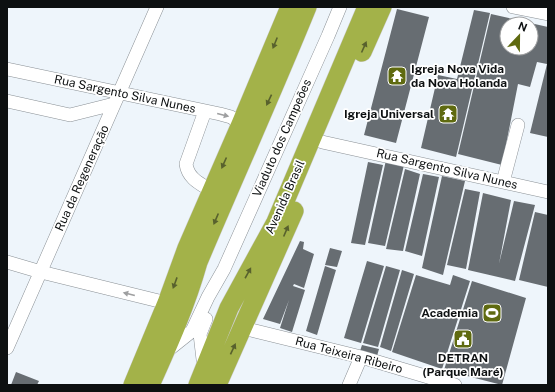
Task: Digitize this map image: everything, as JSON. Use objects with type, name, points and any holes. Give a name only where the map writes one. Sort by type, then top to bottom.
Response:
[{"type":"highway","points":[[134,385],[187,248],[290,7]]},
{"type":"highway","points":[[150,385],[186,298],[201,255],[272,92],[307,7]]},
{"type":"highway","name":"Avenida Brasil","points":[[201,378],[230,308],[276,222],[367,7]]},
{"type":"highway","name":"Avenida Brasil","points":[[217,385],[286,231],[322,142],[382,7]]},
{"type":"street","name":"Rua da Regeneração","points":[[7,348],[157,7]]},
{"type":"street","name":"Viaduto dos Campeões","points":[[226,264],[340,7]]},
{"type":"street","points":[[513,7],[548,14]]},
{"type":"street","name":"Rua Sargento Silva Nunes","points":[[7,68],[117,99],[205,111],[231,117],[241,124]]},
{"type":"street","points":[[7,101],[70,115],[117,99]]},
{"type":"street","points":[[205,111],[186,164],[187,170],[191,177],[212,191]]},
{"type":"street","points":[[503,182],[518,125]]},
{"type":"street","name":"Rua Sargento Silva Nunes","points":[[322,142],[548,192]]},
{"type":"street","points":[[7,262],[41,272],[167,303]]},
{"type":"street","points":[[164,353],[192,331],[226,264]]},
{"type":"street","points":[[201,378],[200,334],[215,299],[226,264]]},
{"type":"street","name":"Rua Teixeira Ribeiro","points":[[242,328],[362,357],[455,385]]},
{"type":"street","points":[[349,385],[362,357]]},
{"type":"building","name":"Igreja Nova Vida da Nova Holanda","points":[[397,9],[429,17],[396,143],[364,135]]},
{"type":"building","name":"Igreja Universal","points":[[474,10],[490,13],[456,157],[421,148],[438,75],[457,79]]},
{"type":"building","points":[[491,14],[500,16],[499,56],[539,56],[539,25],[548,27],[548,137],[530,133],[547,64],[537,62],[530,87],[518,84],[502,165],[458,154]]},
{"type":"building","points":[[386,160],[404,165],[385,246],[368,243]]},
{"type":"building","points":[[368,162],[383,165],[365,245],[351,243]]},
{"type":"building","points":[[405,169],[420,174],[403,251],[386,249]]},
{"type":"building","points":[[423,174],[439,177],[422,256],[405,251]]},
{"type":"building","points":[[442,176],[465,181],[443,275],[422,268]]},
{"type":"building","points":[[465,189],[480,192],[466,269],[447,265]]},
{"type":"building","points":[[483,193],[511,200],[499,264],[514,201],[535,205],[515,281],[468,270]]},
{"type":"building","points":[[535,212],[548,215],[548,287],[519,280]]},
{"type":"building","points":[[300,241],[304,242],[303,249],[314,254],[304,288],[294,284],[293,286],[305,290],[292,332],[280,328],[289,300],[280,324],[263,319]]},
{"type":"building","points":[[330,248],[342,251],[337,267],[325,265]]},
{"type":"building","points":[[367,261],[384,266],[361,343],[344,338]]},
{"type":"building","points":[[325,266],[336,270],[317,335],[306,331]]},
{"type":"building","points":[[386,266],[400,270],[378,347],[363,343]]},
{"type":"building","points":[[402,270],[414,274],[391,351],[380,347]]},
{"type":"building","points":[[416,275],[450,285],[453,275],[470,281],[442,369],[392,352]]},
{"type":"building","points":[[472,281],[526,298],[502,385],[444,370]]},
{"type":"building","points":[[362,345],[379,349],[377,356],[360,351]]},
{"type":"building","points":[[16,372],[39,381],[37,385],[11,385]]},
{"type":"place","name":"Igreja Nova Vida da Nova Holanda","points":[[397,76]]},
{"type":"place","name":"Igreja Universal","points":[[448,114]]},
{"type":"place","name":"Academia","points":[[492,313]]},
{"type":"place","name":"DETRAN (Parque Maré)","points":[[463,339]]}]
